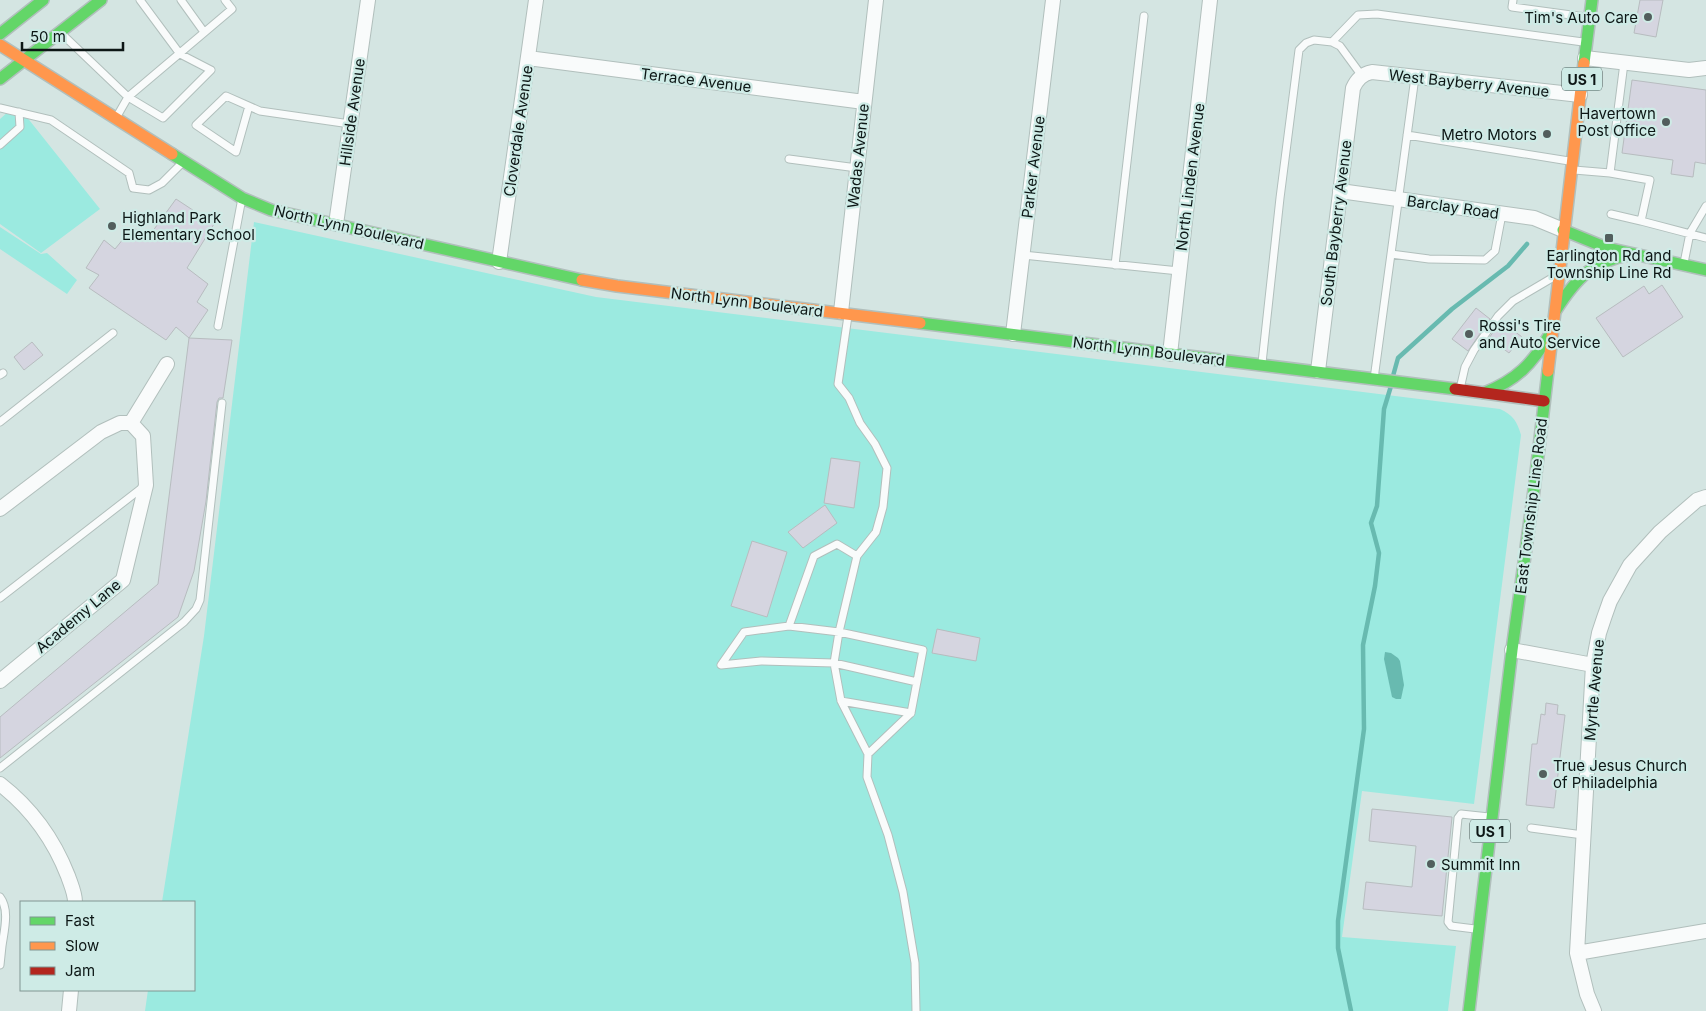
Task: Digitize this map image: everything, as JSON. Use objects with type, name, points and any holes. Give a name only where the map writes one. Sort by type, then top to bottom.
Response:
[{"type":"main road","points":[[0,34],[43,0]]},
{"type":"main road","points":[[0,79],[101,0]]},
{"type":"main road","name":"East Township Line Road","points":[[1469,1011],[1592,0]]},
{"type":"main road","name":"North Lynn Boulevard","points":[[0,44],[242,198],[271,210],[568,278],[617,286],[1262,364],[1544,401]]},
{"type":"main road","points":[[1564,230],[1599,246],[1706,270]]},
{"type":"main road","points":[[1554,314],[1565,294],[1576,280],[1588,270],[1600,261],[1615,256],[1632,254]]},
{"type":"main road","points":[[1484,393],[1502,387],[1517,376],[1535,357],[1552,330]]},
{"type":"street","name":"Hillside Avenue","points":[[336,224],[368,0]]},
{"type":"street","name":"Cloverdale Avenue","points":[[499,262],[536,0]]},
{"type":"street","name":"Wadas Avenue","points":[[845,313],[857,168],[876,0]]},
{"type":"street","name":"Parker Avenue","points":[[1013,334],[1053,0]]},
{"type":"street","name":"North Linden Avenue","points":[[1170,354],[1210,0]]},
{"type":"street","name":"Terrace Avenue","points":[[528,58],[864,102]]},
{"type":"street","points":[[1585,58],[1689,70],[1706,68]]},
{"type":"street","name":"West Bayberry Avenue","points":[[1361,76],[1372,72],[1580,95]]},
{"type":"street","name":"South Bayberry Avenue","points":[[1318,371],[1353,88],[1361,76]]},
{"type":"street","name":"Barclay Road","points":[[1340,191],[1534,218],[1564,230]]},
{"type":"street","points":[[0,509],[101,432],[120,423],[131,422],[167,364]]},
{"type":"street","name":"Academy Lane","points":[[0,681],[123,580],[146,485],[143,436],[131,422]]},
{"type":"street","name":"Myrtle Avenue","points":[[1594,1011],[1587,994],[1577,953],[1593,665],[1599,633],[1610,601],[1630,564],[1663,529],[1697,500],[1706,497]]},
{"type":"street","points":[[1512,650],[1593,665]]},
{"type":"street","points":[[0,784],[32,814],[59,854],[75,895],[75,901]]},
{"type":"street","points":[[1577,953],[1706,931]]},
{"type":"street","points":[[68,1011],[71,991]]},
{"type":"lane","points":[[182,0],[204,32]]},
{"type":"lane","points":[[116,118],[128,97],[232,8],[224,0]]},
{"type":"lane","points":[[1513,0],[1512,7],[1590,18]]},
{"type":"lane","points":[[60,32],[128,97],[162,118],[211,70],[180,54],[142,1]]},
{"type":"lane","points":[[1332,42],[1358,15],[1377,14],[1586,43]]},
{"type":"lane","points":[[1115,264],[1144,16]]},
{"type":"lane","points":[[1262,364],[1269,289],[1299,50],[1306,42],[1314,40],[1332,42],[1340,46],[1361,76]]},
{"type":"lane","points":[[1610,173],[1624,62]]},
{"type":"lane","points":[[1380,380],[1391,254],[1414,77]]},
{"type":"lane","points":[[249,106],[236,152],[196,125],[226,96],[249,106],[260,111],[350,124]]},
{"type":"lane","points":[[0,108],[51,120],[129,174],[133,188],[149,190],[162,183],[184,161]]},
{"type":"lane","points":[[0,145],[20,127],[19,112]]},
{"type":"lane","points":[[1407,135],[1650,180],[1641,221]]},
{"type":"lane","points":[[790,159],[857,168]]},
{"type":"lane","points":[[218,326],[242,198]]},
{"type":"lane","points":[[1684,265],[1690,233],[1706,206]]},
{"type":"lane","points":[[1391,254],[1429,259],[1485,260],[1495,251],[1502,214]]},
{"type":"lane","points":[[1611,214],[1706,238]]},
{"type":"lane","points":[[1022,255],[1179,271]]},
{"type":"lane","points":[[1460,390],[1465,367],[1474,350],[1498,316],[1513,301],[1558,274]]},
{"type":"lane","points":[[845,313],[838,384],[849,398],[860,423],[887,468],[883,507],[876,532],[857,556],[838,632],[834,664],[841,701],[868,754],[867,778],[888,836],[903,892],[915,962],[916,1011]]},
{"type":"lane","points":[[0,422],[113,333]]},
{"type":"lane","points":[[0,768],[184,622],[196,609],[200,600],[222,403]]},
{"type":"lane","points":[[0,598],[146,485]]},
{"type":"lane","points":[[790,626],[814,556],[837,544],[857,556]]},
{"type":"lane","points":[[868,754],[911,712],[917,682],[923,650],[838,632],[790,626],[744,632],[721,664],[761,661],[834,664],[917,682]]},
{"type":"lane","points":[[841,701],[911,712]]},
{"type":"lane","points":[[1478,929],[1451,926],[1448,922],[1458,818],[1461,814],[1492,818]]},
{"type":"lane","points":[[1531,828],[1584,835]]},
{"type":"lane","points":[[0,897],[4,902],[6,912],[0,965]]},
{"type":"shaded area","points":[[9,111],[26,116],[100,209],[41,253],[0,224],[0,119]]},
{"type":"shaded area","points":[[254,222],[596,297],[1500,409],[1511,416],[1516,422],[1521,435],[1474,804],[1362,791],[1342,937],[1456,946],[1448,1011],[145,1011],[148,991],[195,991],[195,901],[162,901],[204,636]]},
{"type":"shaded area","points":[[0,227],[41,254],[47,253],[77,280],[67,294],[0,249]]},
{"type":"shaded area","points":[[1385,652],[1391,653],[1400,661],[1404,685],[1401,699],[1392,697],[1384,659]]},
{"type":"building","name":"Tim's Auto Care","points":[[1640,0],[1663,0],[1656,37],[1634,33]]},
{"type":"building","name":"Havertown Post Office","points":[[1632,80],[1706,90],[1706,164],[1695,162],[1693,177],[1671,174],[1673,160],[1622,153]]},
{"type":"building","name":"Highland Park Elementary School","points":[[176,199],[214,224],[187,268],[208,284],[197,302],[208,310],[189,338],[176,327],[166,340],[89,288],[99,275],[86,268],[104,240],[115,249],[133,227],[147,239]]},
{"type":"building","points":[[1662,285],[1683,317],[1623,357],[1596,318],[1644,286],[1649,294]]},
{"type":"building","name":"Rossi's Tire and Auto Service","points":[[1476,308],[1490,319],[1468,351],[1452,339]]},
{"type":"building","points":[[1501,321],[1522,337],[1509,353],[1489,338]]},
{"type":"building","points":[[189,338],[232,340],[223,398],[219,398],[217,402],[206,501],[194,571],[178,617],[0,758],[0,717],[158,584]]},
{"type":"building","points":[[32,342],[43,355],[24,370],[14,357]]},
{"type":"building","points":[[831,458],[860,462],[854,508],[824,503]]},
{"type":"building","points":[[825,505],[837,523],[803,548],[788,532]]},
{"type":"building","points":[[752,541],[787,552],[767,617],[731,606]]},
{"type":"building","points":[[937,629],[980,638],[976,661],[932,653]]},
{"type":"building","name":"True Jesus Church of Philadelphia","points":[[1546,703],[1558,705],[1557,714],[1565,715],[1554,808],[1526,805],[1532,744],[1537,744],[1541,714],[1545,715]]},
{"type":"building","name":"Summit Inn","points":[[1372,809],[1452,817],[1442,916],[1363,909],[1366,882],[1412,887],[1416,846],[1369,841]]},
{"type":"waterway","points":[[1393,376],[1398,358],[1452,309],[1508,266],[1527,244]]},
{"type":"waterway","points":[[1351,1011],[1338,948],[1338,921],[1364,729],[1363,645],[1375,586],[1379,553],[1371,523],[1377,506],[1384,409],[1391,386]]},
{"type":"traffic: fast","points":[[0,34],[43,0]]},
{"type":"traffic: fast","points":[[0,79],[101,0]]},
{"type":"traffic: fast","points":[[1584,63],[1592,0]]},
{"type":"traffic: fast","points":[[172,154],[242,198],[271,210],[582,280]]},
{"type":"traffic: fast","points":[[1563,230],[1607,248],[1706,270]]},
{"type":"traffic: fast","points":[[1556,310],[1571,288],[1587,272],[1607,261],[1632,254]]},
{"type":"traffic: fast","points":[[920,323],[1455,389]]},
{"type":"traffic: fast","points":[[1484,393],[1506,383],[1523,370],[1537,354],[1550,334]]},
{"type":"traffic: fast","points":[[1469,1011],[1512,650],[1548,371]]},
{"type":"traffic: slow","points":[[0,45],[172,154]]},
{"type":"traffic: slow","points":[[1548,371],[1584,63]]},
{"type":"traffic: slow","points":[[582,280],[617,286],[920,323]]},
{"type":"traffic: jam","points":[[1455,389],[1544,401]]},
{"type":"place","name":"Tim's Auto Care","points":[[1648,17]]},
{"type":"place","name":"Havertown Post Office","points":[[1666,122]]},
{"type":"place","name":"Metro Motors","points":[[1547,134]]},
{"type":"place","name":"Highland Park Elementary School","points":[[112,226]]},
{"type":"place","name":"Earlington Rd and Township Line Rd","points":[[1609,238]]},
{"type":"place","name":"Rossi's Tire and Auto Service","points":[[1469,334]]},
{"type":"place","name":"True Jesus Church of Philadelphia","points":[[1543,774]]},
{"type":"place","name":"Summit Inn","points":[[1431,864]]}]
